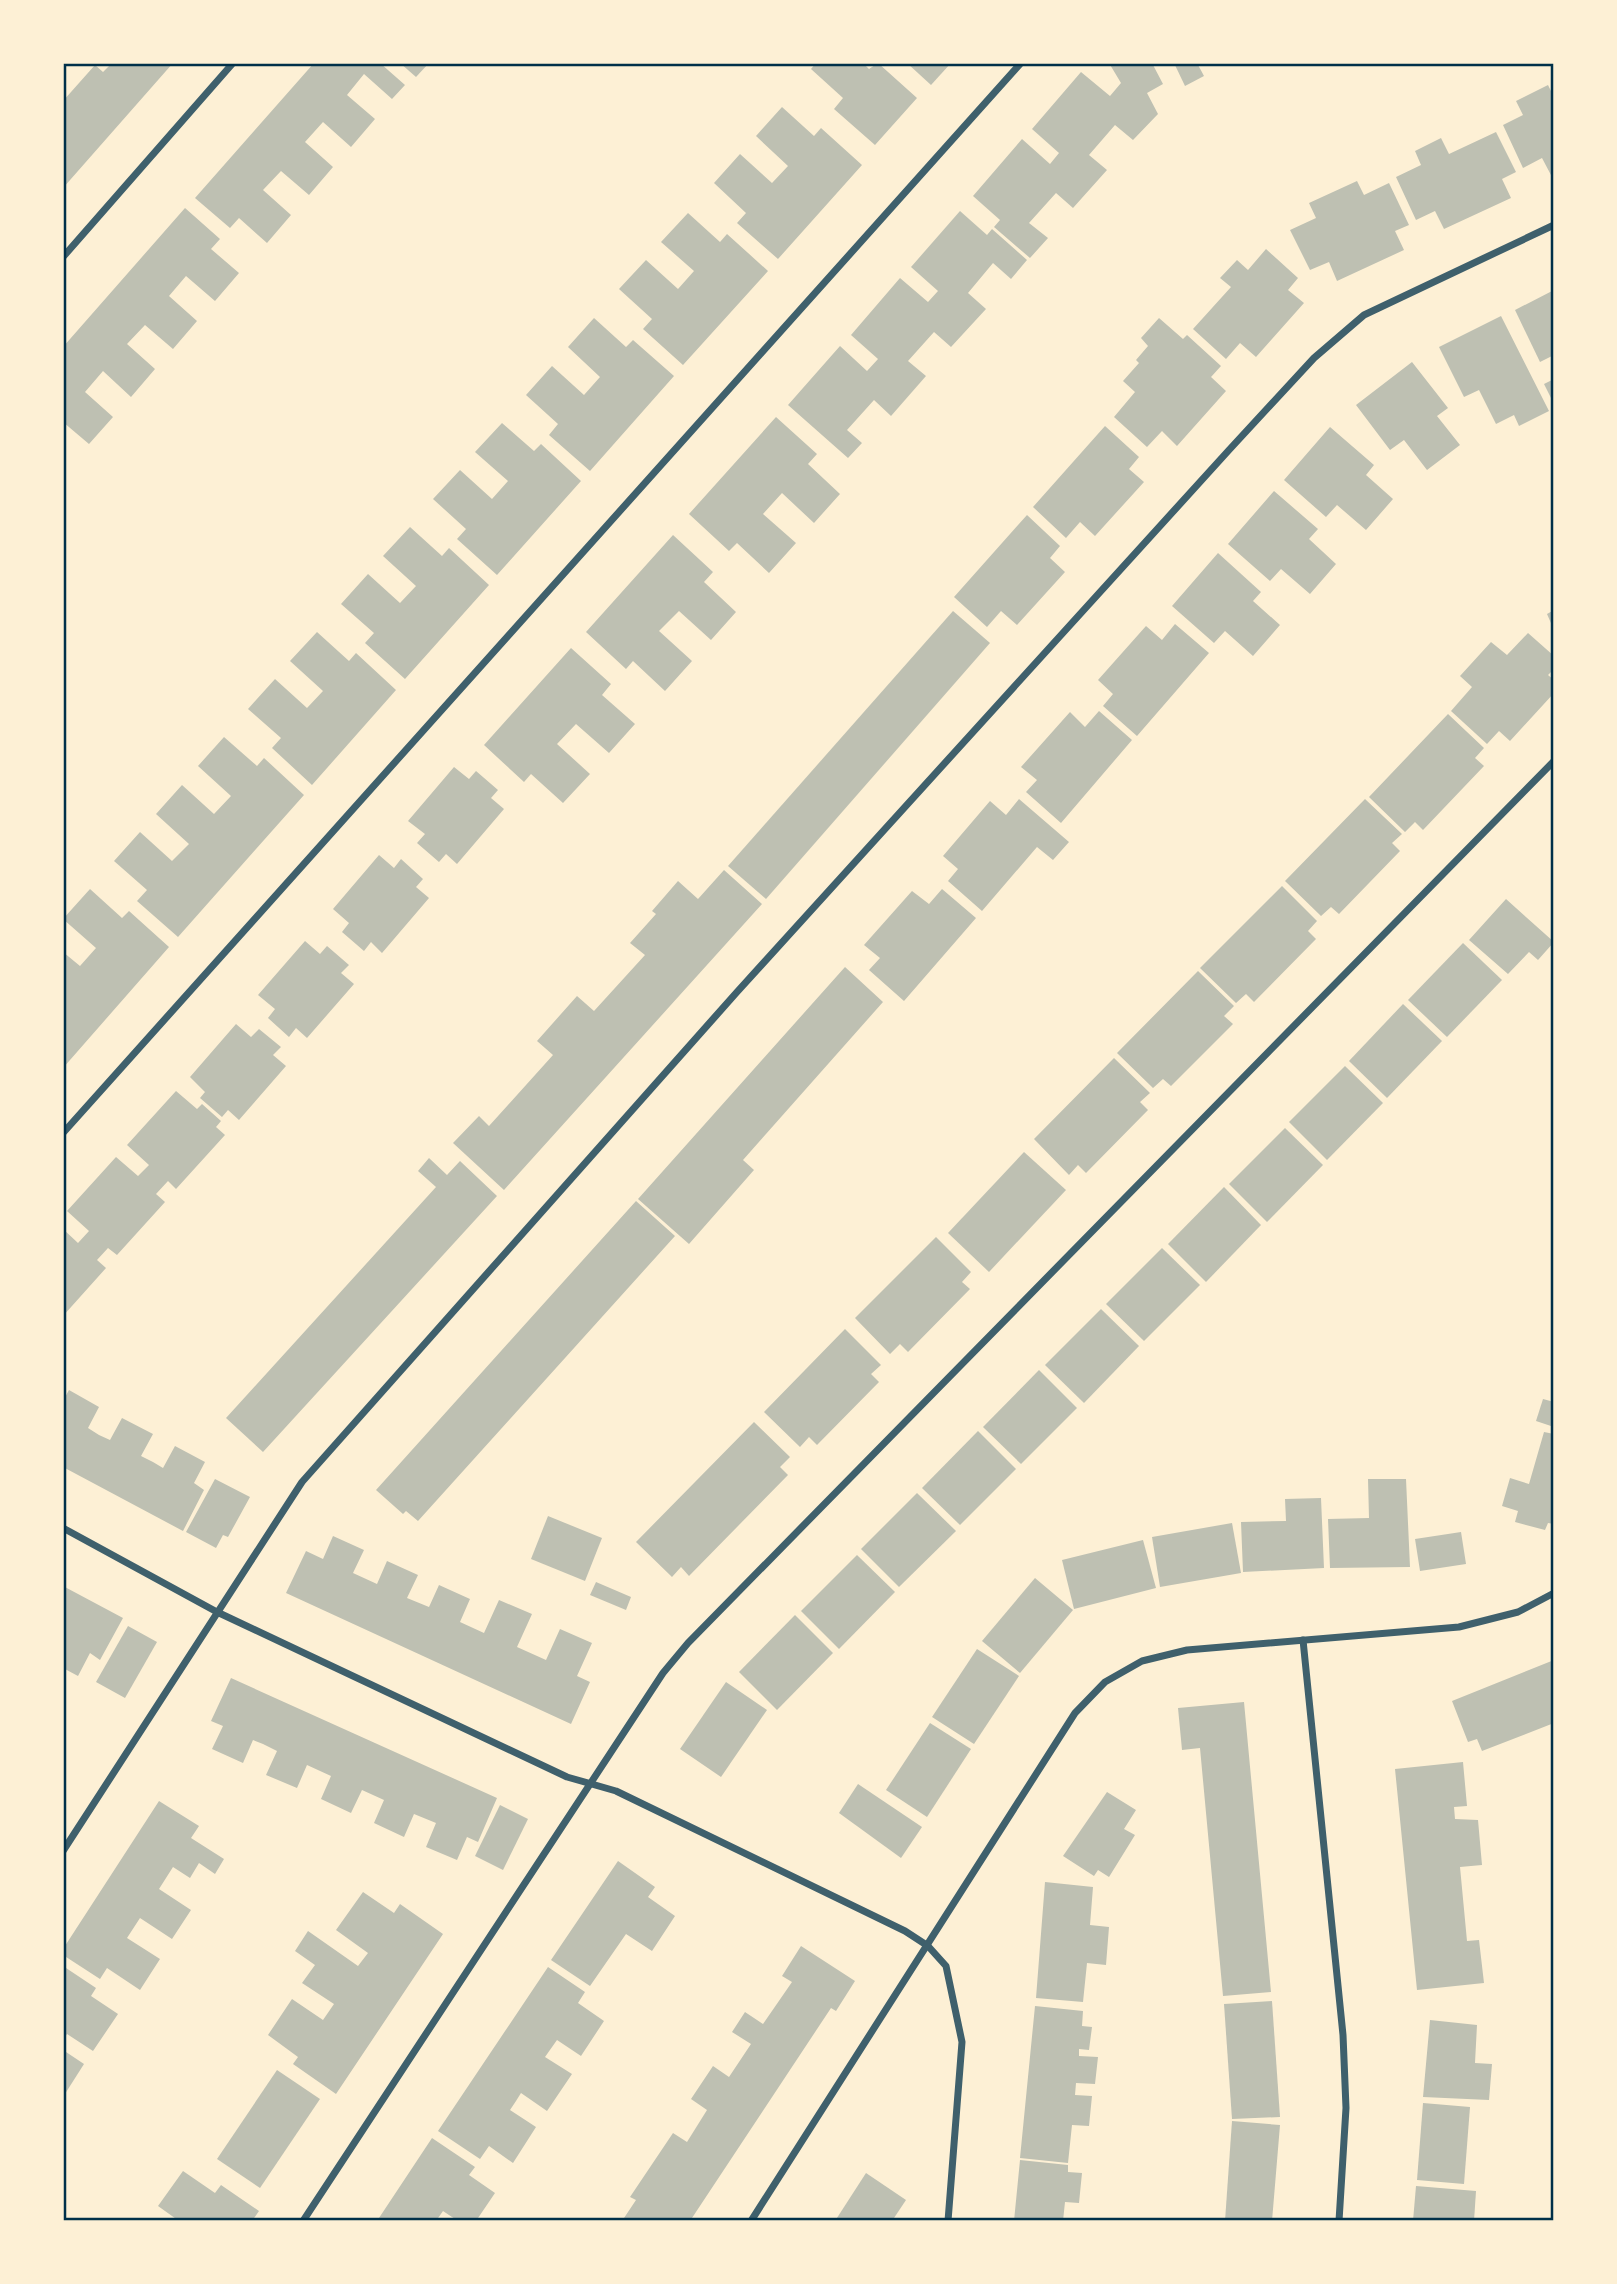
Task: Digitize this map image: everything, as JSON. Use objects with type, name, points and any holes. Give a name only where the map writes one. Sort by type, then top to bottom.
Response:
[{"type":"street","points":[[63,257],[233,63]]},
{"type":"street","points":[[63,1133],[1021,63]]},
{"type":"street","points":[[63,1851],[302,1482],[737,992],[1314,358],[1364,315],[1554,225]]},
{"type":"street","points":[[303,2221],[663,1673],[688,1643],[1554,761]]},
{"type":"street","points":[[63,1528],[217,1612],[567,1777],[616,1791],[905,1931],[928,1946],[946,1966],[962,2042],[948,2221]]},
{"type":"street","points":[[751,2221],[1075,1713],[1105,1682],[1142,1661],[1187,1650],[1459,1627],[1518,1612],[1554,1593]]},
{"type":"street","points":[[1303,1640],[1343,2035],[1346,2108],[1339,2221]]},
{"type":"building","points":[[112,63],[173,63],[63,188],[63,101],[95,65],[103,72]]},
{"type":"building","points":[[314,63],[380,63],[405,85],[392,99],[364,74],[347,95],[375,119],[351,147],[323,122],[305,142],[333,167],[309,195],[281,171],[263,190],[291,215],[267,243],[239,218],[230,228],[195,198]]},
{"type":"building","points":[[400,63],[429,63],[416,77]]},
{"type":"building","points":[[816,63],[863,63],[869,69],[878,63],[917,98],[875,145],[834,109],[843,98],[811,69]]},
{"type":"building","points":[[907,63],[951,63],[931,85]]},
{"type":"building","points":[[1109,63],[1152,63],[1163,84],[1147,93],[1158,114],[1133,140],[1115,125],[1089,155],[1107,170],[1073,208],[1056,193],[1029,223],[1048,238],[1030,258],[994,227],[1000,220],[973,196],[1022,139],[1050,164],[1059,153],[1032,129],[1081,72],[1110,96],[1121,83]]},
{"type":"building","points":[[1174,63],[1197,63],[1204,76],[1185,86]]},
{"type":"building","points":[[1548,85],[1554,97],[1552,177],[1542,158],[1523,168],[1503,125],[1523,115],[1516,101]]},
{"type":"building","points":[[782,107],[814,136],[821,128],[862,165],[778,259],[737,223],[746,213],[714,183],[740,154],[772,183],[788,166],[756,136]]},
{"type":"building","points":[[1496,132],[1516,172],[1502,179],[1511,198],[1444,229],[1435,211],[1416,220],[1396,177],[1421,165],[1415,151],[1441,138],[1449,154]]},
{"type":"building","points":[[1357,181],[1364,195],[1389,183],[1409,225],[1395,231],[1404,250],[1337,281],[1329,262],[1310,270],[1290,230],[1316,218],[1309,203]]},
{"type":"building","points":[[185,208],[220,239],[211,249],[239,273],[215,301],[186,276],[169,296],[197,321],[173,349],[145,325],[127,344],[155,369],[131,397],[103,371],[85,392],[113,417],[89,444],[63,422],[63,347]]},
{"type":"building","points":[[960,211],[987,235],[992,229],[1027,260],[1011,279],[993,263],[968,293],[986,309],[951,347],[934,332],[908,361],[926,376],[891,416],[874,400],[847,430],[862,443],[848,458],[788,405],[840,346],[867,371],[878,359],[851,335],[900,278],[928,302],[938,291],[911,267]]},
{"type":"building","points":[[688,213],[720,242],[727,234],[768,271],[683,365],[643,329],[652,319],[619,289],[646,260],[678,289],[694,271],[661,242]]},
{"type":"building","points":[[1266,249],[1298,278],[1288,290],[1304,303],[1256,357],[1240,343],[1226,359],[1193,329],[1231,287],[1220,278],[1237,260],[1248,270]]},
{"type":"building","points":[[1554,290],[1554,355],[1540,362],[1515,310]]},
{"type":"building","points":[[1501,316],[1549,411],[1519,426],[1514,415],[1496,424],[1479,390],[1464,397],[1439,347]]},
{"type":"building","points":[[594,318],[626,347],[633,340],[674,376],[590,471],[549,435],[558,424],[526,395],[552,366],[584,395],[600,377],[568,347]]},
{"type":"building","points":[[1159,318],[1183,339],[1187,335],[1221,366],[1211,377],[1226,391],[1177,446],[1162,431],[1147,447],[1114,417],[1135,392],[1123,381],[1139,363],[1136,360],[1148,346],[1141,338]]},
{"type":"building","points":[[1412,362],[1448,408],[1437,416],[1460,445],[1427,470],[1404,440],[1390,450],[1356,405]]},
{"type":"building","points":[[1554,379],[1554,404],[1544,384]]},
{"type":"building","points":[[776,417],[817,454],[808,464],[840,494],[814,523],[782,493],[763,514],[796,543],[769,573],[737,543],[729,551],[689,514]]},
{"type":"building","points":[[502,423],[534,451],[541,444],[581,481],[497,575],[457,539],[466,529],[433,499],[460,470],[492,499],[508,481],[475,452]]},
{"type":"building","points":[[1105,426],[1139,457],[1129,469],[1144,482],[1095,536],[1080,522],[1066,538],[1033,507]]},
{"type":"building","points":[[1330,427],[1374,465],[1366,475],[1393,499],[1366,530],[1337,505],[1326,517],[1284,480]]},
{"type":"building","points":[[1274,491],[1318,529],[1309,539],[1336,564],[1310,594],[1281,569],[1270,581],[1228,544]]},
{"type":"building","points":[[1027,515],[1060,546],[1050,558],[1065,572],[1017,625],[1001,611],[987,627],[954,597]]},
{"type":"building","points":[[410,527],[442,556],[449,548],[489,585],[405,679],[365,643],[374,633],[341,604],[368,574],[400,603],[416,586],[383,556]]},
{"type":"building","points":[[673,535],[713,572],[704,582],[736,612],[711,640],[679,611],[659,631],[692,661],[665,691],[633,661],[626,669],[586,632]]},
{"type":"building","points":[[1218,553],[1261,592],[1253,601],[1280,625],[1253,656],[1225,631],[1214,643],[1172,606]]},
{"type":"building","points":[[1554,610],[1554,630],[1547,614]]},
{"type":"building","points":[[953,611],[990,643],[766,899],[728,866]]},
{"type":"building","points":[[1175,624],[1209,653],[1137,736],[1103,706],[1113,694],[1098,680],[1146,626],[1162,640]]},
{"type":"building","points":[[317,632],[349,661],[356,653],[396,690],[312,785],[272,748],[281,738],[248,709],[275,679],[307,708],[323,691],[290,661]]},
{"type":"building","points":[[1528,633],[1554,656],[1554,669],[1548,675],[1554,680],[1554,693],[1510,741],[1499,731],[1487,744],[1451,711],[1472,687],[1460,676],[1491,642],[1507,655]]},
{"type":"building","points":[[571,648],[611,684],[602,695],[635,724],[609,753],[576,724],[557,744],[590,774],[563,803],[531,774],[524,782],[484,745]]},
{"type":"building","points":[[1099,711],[1132,740],[1061,823],[1026,792],[1037,780],[1021,767],[1070,712],[1085,727]]},
{"type":"building","points":[[1448,714],[1484,748],[1475,758],[1484,766],[1423,830],[1415,822],[1405,832],[1369,797]]},
{"type":"building","points":[[224,737],[257,766],[264,758],[304,795],[178,937],[137,901],[147,890],[114,861],[140,832],[172,861],[189,844],[156,814],[182,785],[214,814],[231,796],[198,766]]},
{"type":"building","points":[[454,767],[469,779],[476,771],[498,790],[491,798],[504,809],[457,864],[446,854],[439,862],[417,843],[425,834],[408,821]]},
{"type":"building","points":[[1019,799],[1069,842],[1053,860],[1037,847],[982,911],[948,881],[958,869],[943,856],[990,801],[1006,815]]},
{"type":"building","points":[[1365,799],[1402,834],[1392,843],[1400,851],[1339,914],[1331,907],[1321,916],[1285,881]]},
{"type":"building","points":[[379,855],[394,868],[401,859],[423,879],[416,887],[429,898],[382,953],[371,942],[364,951],[342,932],[349,923],[333,909]]},
{"type":"building","points":[[724,870],[762,904],[504,1190],[453,1143],[479,1116],[489,1126],[553,1055],[537,1041],[577,996],[594,1011],[645,955],[630,943],[656,914],[652,911],[678,881],[698,899]]},
{"type":"building","points":[[1282,886],[1317,921],[1308,931],[1316,939],[1254,1002],[1246,994],[1236,1003],[1200,968]]},
{"type":"building","points":[[90,889],[122,918],[129,911],[169,947],[63,1068],[63,952],[80,966],[96,948],[63,919]]},
{"type":"building","points":[[942,889],[976,918],[904,1001],[869,970],[880,958],[864,945],[912,891],[929,904]]},
{"type":"building","points":[[1506,899],[1554,942],[1538,960],[1529,952],[1508,974],[1469,940]]},
{"type":"building","points":[[305,941],[320,954],[327,946],[349,965],[341,973],[354,984],[307,1038],[296,1028],[289,1037],[268,1018],[275,1009],[258,995]]},
{"type":"building","points":[[1463,943],[1502,980],[1447,1037],[1408,1000]]},
{"type":"building","points":[[845,967],[883,1002],[743,1160],[754,1170],[689,1244],[638,1199]]},
{"type":"building","points":[[1198,971],[1234,1006],[1224,1016],[1233,1024],[1171,1086],[1163,1079],[1153,1088],[1117,1053]]},
{"type":"building","points":[[1403,1004],[1442,1041],[1387,1098],[1349,1061]]},
{"type":"building","points":[[236,1024],[251,1037],[259,1029],[281,1047],[273,1055],[286,1066],[239,1120],[228,1110],[222,1117],[200,1098],[205,1092],[190,1077]]},
{"type":"building","points":[[1114,1058],[1150,1093],[1140,1102],[1148,1110],[1086,1173],[1078,1165],[1069,1175],[1034,1139]]},
{"type":"building","points":[[1345,1066],[1383,1103],[1327,1160],[1289,1122]]},
{"type":"building","points":[[176,1091],[197,1109],[202,1104],[221,1121],[216,1127],[225,1135],[176,1189],[168,1181],[156,1194],[165,1202],[117,1255],[108,1248],[97,1260],[106,1268],[63,1316],[63,1229],[78,1243],[89,1231],[67,1211],[116,1157],[138,1176],[149,1165],[127,1145]]},
{"type":"building","points":[[1285,1128],[1323,1165],[1267,1222],[1229,1184]]},
{"type":"building","points":[[1024,1152],[1066,1190],[989,1272],[948,1233]]},
{"type":"building","points":[[429,1158],[447,1175],[460,1161],[497,1196],[263,1452],[226,1418],[436,1187],[418,1171]]},
{"type":"building","points":[[1224,1187],[1261,1225],[1206,1282],[1168,1244]]},
{"type":"building","points":[[636,1201],[675,1236],[418,1521],[406,1511],[403,1514],[376,1490]]},
{"type":"building","points":[[936,1237],[971,1272],[962,1282],[970,1289],[908,1352],[900,1344],[890,1354],[855,1318]]},
{"type":"building","points":[[1162,1248],[1200,1285],[1144,1341],[1106,1304]]},
{"type":"building","points":[[1101,1309],[1139,1346],[1084,1403],[1045,1365]]},
{"type":"building","points":[[845,1329],[881,1365],[871,1374],[879,1382],[817,1445],[809,1437],[800,1447],[764,1412]]},
{"type":"building","points":[[1039,1370],[1077,1408],[1021,1464],[983,1427]]},
{"type":"building","points":[[69,1390],[99,1407],[88,1428],[99,1435],[110,1440],[122,1418],[153,1434],[141,1456],[163,1468],[175,1446],[205,1462],[194,1483],[204,1490],[183,1531],[63,1467],[63,1401]]},
{"type":"building","points":[[1543,1399],[1554,1402],[1554,1427],[1536,1421]]},
{"type":"building","points":[[754,1422],[790,1457],[780,1467],[788,1475],[689,1576],[681,1567],[672,1577],[636,1542]]},
{"type":"building","points":[[978,1431],[1016,1469],[960,1525],[922,1488]]},
{"type":"building","points":[[1544,1432],[1554,1434],[1554,1524],[1548,1523],[1545,1530],[1515,1522],[1518,1511],[1502,1506],[1510,1478],[1529,1484]]},
{"type":"building","points":[[215,1479],[250,1497],[228,1537],[223,1535],[216,1548],[186,1532]]},
{"type":"building","points":[[1368,1479],[1406,1479],[1410,1567],[1330,1568],[1328,1519],[1369,1518]]},
{"type":"building","points":[[917,1493],[956,1531],[899,1587],[861,1549]]},
{"type":"building","points":[[1321,1498],[1324,1568],[1243,1572],[1241,1522],[1286,1521],[1285,1499]]},
{"type":"building","points":[[548,1516],[602,1538],[585,1581],[531,1559]]},
{"type":"building","points":[[1232,1523],[1241,1573],[1160,1587],[1152,1537]]},
{"type":"building","points":[[1461,1532],[1466,1564],[1420,1571],[1415,1539]]},
{"type":"building","points":[[333,1536],[364,1550],[353,1573],[377,1584],[387,1561],[418,1575],[407,1598],[429,1607],[439,1585],[470,1599],[460,1622],[484,1633],[499,1600],[532,1614],[517,1647],[546,1660],[560,1629],[592,1643],[577,1676],[590,1682],[571,1724],[286,1593],[306,1551],[323,1559]]},
{"type":"building","points":[[1143,1540],[1156,1588],[1074,1609],[1062,1560]]},
{"type":"building","points":[[857,1555],[895,1592],[839,1649],[801,1611]]},
{"type":"building","points":[[1035,1578],[1073,1610],[1020,1673],[982,1641]]},
{"type":"building","points":[[596,1582],[631,1597],[626,1610],[590,1595]]},
{"type":"building","points":[[63,1586],[123,1618],[100,1660],[90,1653],[78,1676],[63,1668]]},
{"type":"building","points":[[795,1615],[833,1653],[777,1710],[739,1672]]},
{"type":"building","points":[[128,1626],[157,1642],[125,1698],[96,1682]]},
{"type":"building","points":[[977,1649],[1019,1676],[974,1744],[932,1717]]},
{"type":"building","points":[[1554,1660],[1554,1723],[1482,1751],[1477,1739],[1468,1742],[1452,1701]]},
{"type":"building","points":[[231,1678],[497,1798],[478,1842],[467,1837],[457,1860],[426,1847],[436,1823],[414,1814],[404,1837],[374,1823],[384,1800],[362,1790],[351,1813],[321,1799],[331,1776],[307,1765],[297,1788],[266,1775],[277,1751],[263,1744],[253,1740],[243,1763],[212,1749],[223,1726],[211,1721]]},
{"type":"building","points":[[726,1682],[767,1710],[721,1777],[680,1749]]},
{"type":"building","points":[[1244,1702],[1271,1992],[1223,1996],[1200,1748],[1182,1750],[1178,1708]]},
{"type":"building","points":[[930,1723],[971,1749],[927,1817],[886,1790]]},
{"type":"building","points":[[1463,1762],[1467,1806],[1454,1807],[1455,1819],[1478,1820],[1482,1865],[1460,1867],[1467,1941],[1479,1940],[1484,1983],[1417,1990],[1395,1769]]},
{"type":"building","points":[[858,1784],[922,1827],[901,1858],[839,1813]]},
{"type":"building","points":[[1107,1792],[1136,1810],[1124,1829],[1135,1835],[1109,1877],[1098,1870],[1094,1876],[1063,1856]]},
{"type":"building","points":[[159,1801],[199,1826],[191,1838],[224,1859],[215,1874],[199,1863],[190,1878],[173,1867],[159,1889],[191,1910],[172,1939],[140,1918],[127,1938],[160,1959],[140,1990],[107,1968],[100,1979],[63,1955],[63,1949]]},
{"type":"building","points":[[500,1805],[528,1819],[503,1870],[475,1856]]},
{"type":"building","points":[[618,1861],[655,1887],[648,1897],[675,1916],[652,1951],[626,1934],[590,1986],[551,1960]]},
{"type":"building","points":[[1045,1882],[1093,1887],[1090,1925],[1109,1927],[1106,1965],[1087,1963],[1083,2002],[1036,1998]]},
{"type":"building","points":[[363,1892],[394,1913],[400,1904],[443,1934],[336,2094],[293,2064],[298,2057],[268,2035],[292,1999],[323,2020],[334,2004],[302,1983],[315,1965],[295,1951],[308,1931],[358,1966],[368,1953],[336,1930]]},
{"type":"building","points":[[801,1946],[855,1981],[836,2011],[831,2008],[690,2221],[622,2221],[636,2200],[630,2197],[673,2133],[687,2142],[707,2110],[691,2099],[713,2066],[729,2077],[751,2044],[732,2032],[745,2012],[763,2024],[792,1982],[782,1976]]},
{"type":"building","points":[[63,1966],[96,1988],[91,1996],[118,2014],[93,2051],[67,2034],[63,2040]]},
{"type":"building","points":[[548,1967],[585,1992],[578,2003],[604,2021],[581,2056],[557,2040],[545,2057],[572,2074],[547,2111],[521,2093],[510,2110],[536,2127],[513,2163],[489,2146],[480,2159],[438,2131]]},
{"type":"building","points":[[1272,2001],[1280,2117],[1232,2119],[1224,2004]]},
{"type":"building","points":[[1035,2006],[1083,2011],[1082,2026],[1092,2027],[1089,2050],[1079,2049],[1079,2056],[1098,2057],[1095,2084],[1076,2083],[1075,2095],[1092,2096],[1089,2126],[1072,2125],[1068,2163],[1020,2158]]},
{"type":"building","points":[[1430,2020],[1477,2025],[1475,2063],[1492,2064],[1489,2100],[1423,2097]]},
{"type":"building","points":[[63,2050],[84,2064],[63,2097]]},
{"type":"building","points":[[277,2070],[320,2099],[260,2188],[217,2159]]},
{"type":"building","points":[[1423,2103],[1470,2107],[1464,2184],[1417,2180]]},
{"type":"building","points":[[1232,2121],[1280,2125],[1272,2221],[1225,2221]]},
{"type":"building","points":[[432,2138],[475,2167],[469,2175],[495,2193],[476,2221],[458,2221],[443,2211],[436,2221],[377,2221]]},
{"type":"building","points":[[1020,2160],[1068,2165],[1068,2172],[1082,2173],[1079,2203],[1065,2202],[1063,2221],[1014,2221]]},
{"type":"building","points":[[183,2171],[215,2193],[221,2185],[259,2211],[252,2221],[179,2221],[158,2206]]},
{"type":"building","points":[[866,2173],[906,2200],[892,2221],[835,2221]]},
{"type":"building","points":[[1416,2186],[1476,2191],[1474,2221],[1413,2221]]}]
